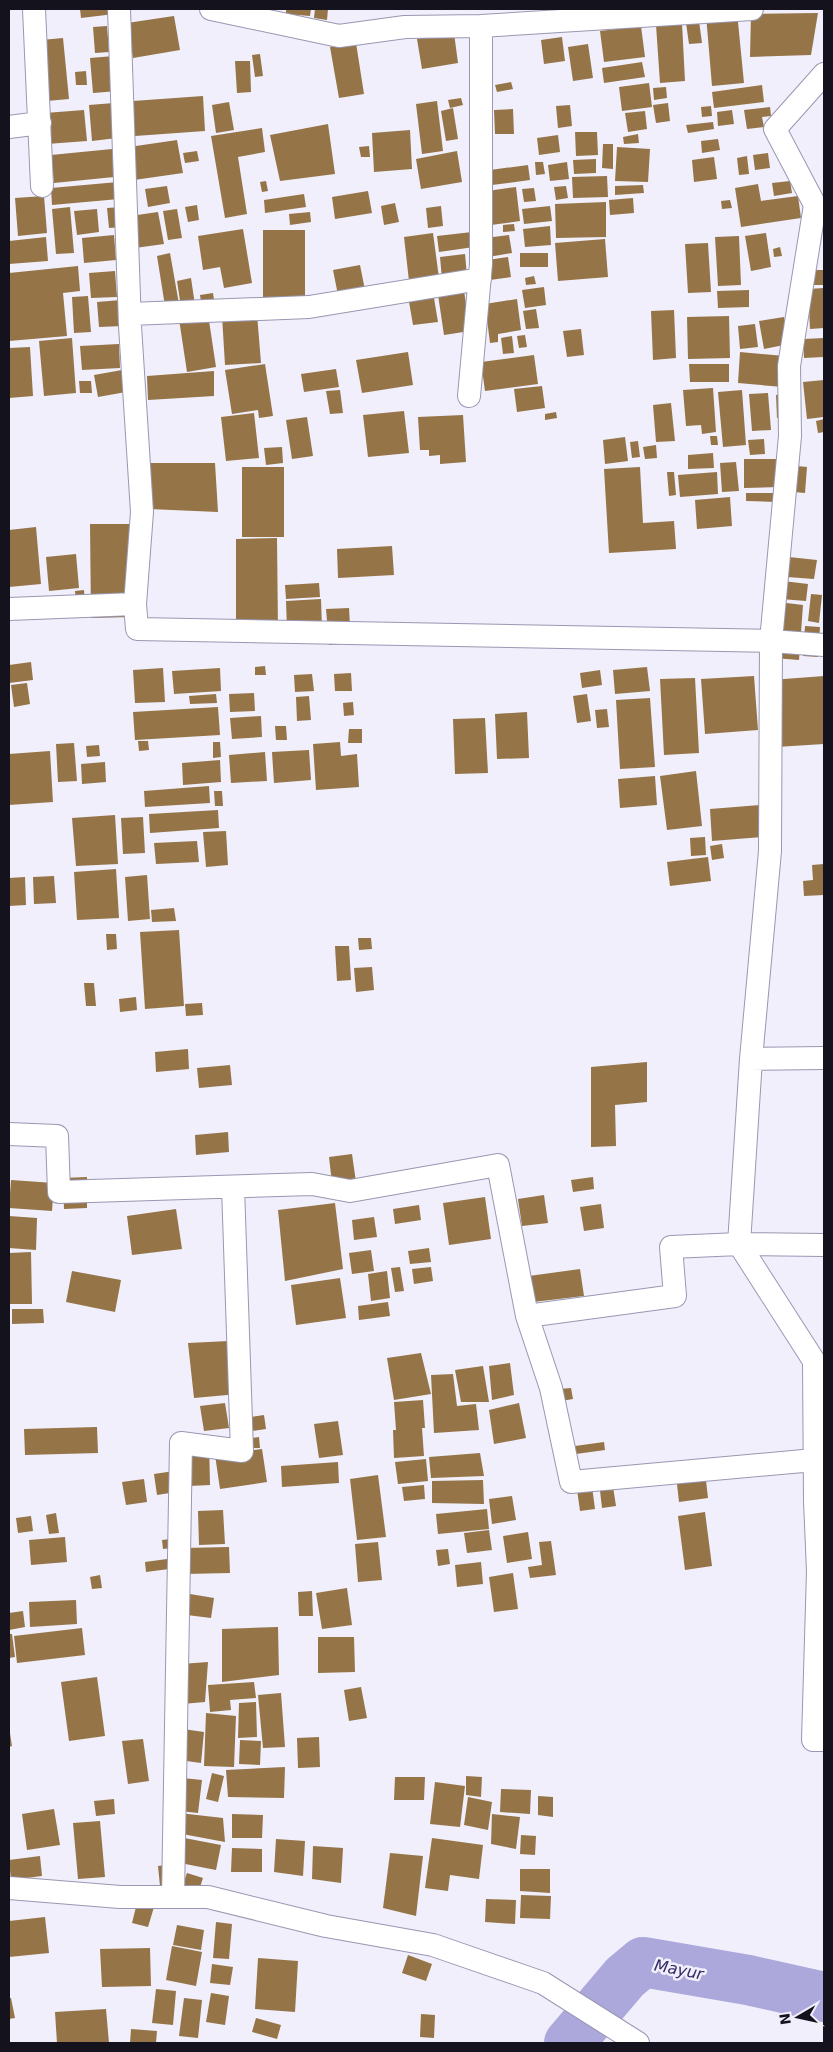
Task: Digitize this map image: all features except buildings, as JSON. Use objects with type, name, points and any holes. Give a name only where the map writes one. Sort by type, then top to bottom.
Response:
[{"type":"street","points":[[34,9],[42,186]]},
{"type":"street","points":[[119,9],[130,314],[142,512],[135,604],[137,629],[771,641],[824,645]]},
{"type":"street","points":[[211,9],[340,36],[405,27],[481,26],[752,9]]},
{"type":"street","points":[[469,396],[480,279],[481,26]]},
{"type":"street","points":[[824,74],[775,129],[820,213],[816,256],[790,366],[790,436],[771,641],[770,851],[751,1059],[739,1244],[819,1361],[814,1460],[819,1501],[818,1570],[821,1618],[814,1740],[824,1740]]},
{"type":"street","points":[[9,127],[40,124]]},
{"type":"street","points":[[130,314],[309,307],[480,279]]},
{"type":"street","points":[[9,609],[135,604]]},
{"type":"street","points":[[751,1059],[824,1058]]},
{"type":"street","points":[[9,1134],[57,1136],[59,1192],[312,1184],[350,1191],[498,1165],[527,1316],[551,1388],[571,1482],[814,1460]]},
{"type":"street","points":[[173,1897],[181,1443],[242,1451],[234,1187]]},
{"type":"street","points":[[527,1316],[675,1296],[671,1247],[739,1244],[824,1244]]},
{"type":"street","points":[[9,1888],[120,1897],[208,1898],[326,1926],[432,1945],[543,1983],[638,2043]]},
{"type":"waterway","name":"Mayur","points":[[569,2043],[625,1977],[643,1962],[748,1980],[824,1997]]}]
